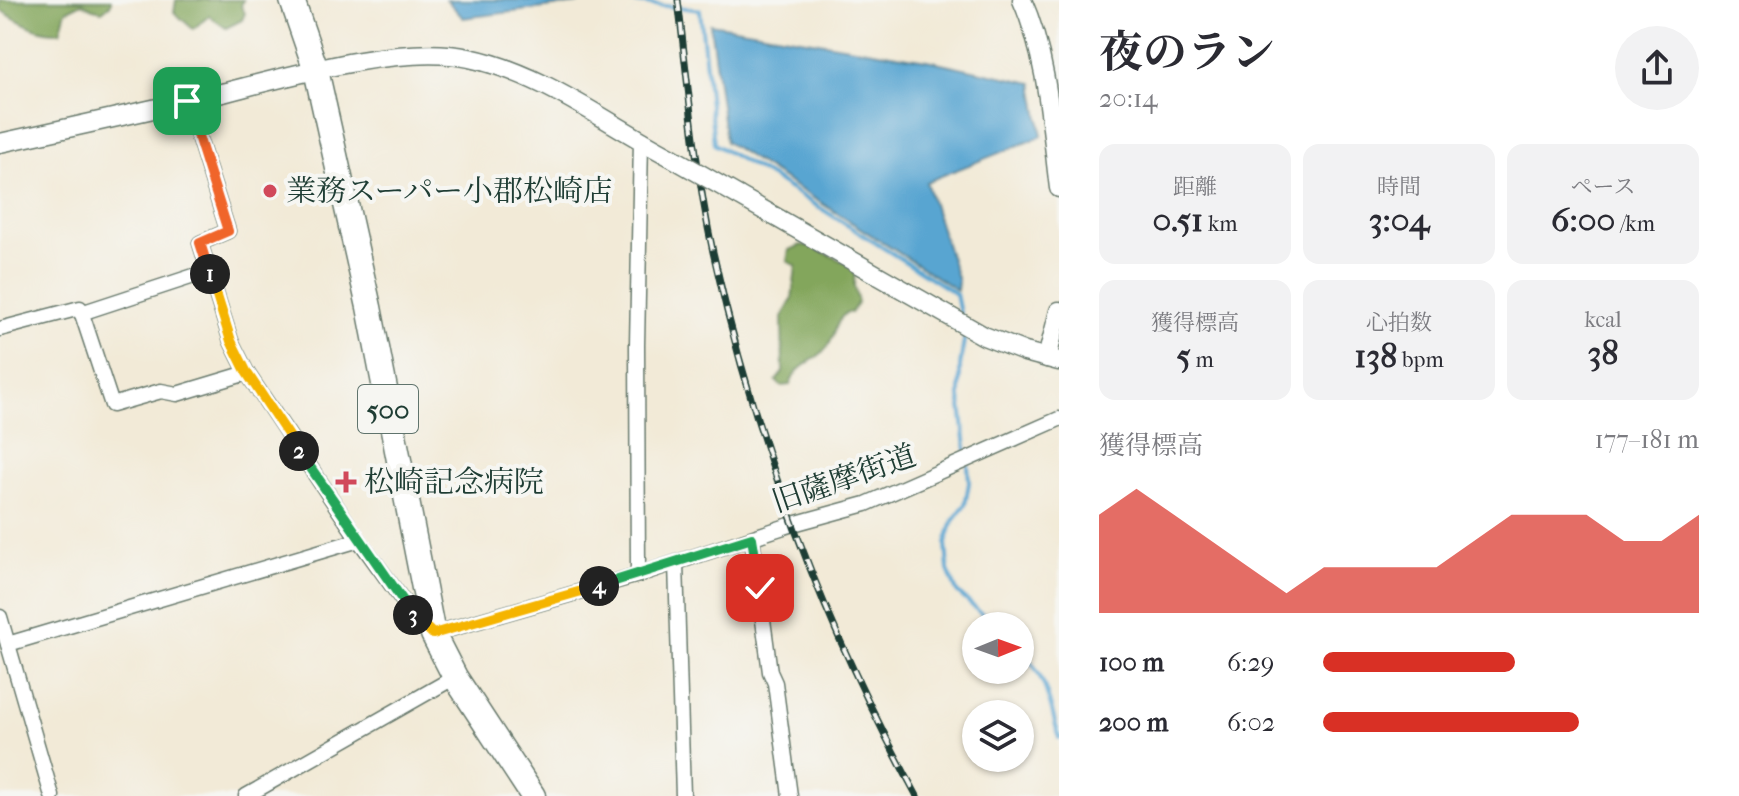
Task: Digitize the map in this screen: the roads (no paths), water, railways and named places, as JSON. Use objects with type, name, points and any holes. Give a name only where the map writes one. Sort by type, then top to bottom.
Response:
[{"type":"highway","name":"500","points":[[292,0],[316,70],[369,307],[433,634],[455,677],[533,796]]},
{"type":"street","points":[[1022,0],[1038,42],[1044,72],[1059,188]]},
{"type":"street","points":[[0,143],[316,70],[408,55],[466,57],[510,69],[551,88],[984,336],[1053,360],[1059,311]]},
{"type":"street","points":[[187,101],[228,231],[200,243],[231,341],[247,373],[359,540],[416,619],[433,634]]},
{"type":"street","points":[[638,575],[637,345],[641,141]]},
{"type":"street","points":[[81,313],[209,271]]},
{"type":"street","points":[[0,329],[80,308],[112,405],[161,391],[177,394],[247,373]]},
{"type":"street","name":"旧薩摩街道","points":[[433,634],[638,575],[866,504],[1059,419]]},
{"type":"street","points":[[752,538],[790,796]]},
{"type":"street","points":[[8,644],[359,540]]},
{"type":"street","points":[[676,563],[683,796]]},
{"type":"street","points":[[0,617],[52,796]]},
{"type":"street","points":[[246,796],[455,677]]},
{"type":"water","points":[[447,0],[584,0],[577,4],[463,18]]},
{"type":"water","points":[[710,24],[927,60],[1033,83],[1042,136],[926,182],[958,281],[957,290],[726,142]]},
{"type":"waterway","points":[[619,0],[700,10],[714,144],[956,294],[960,314]]},
{"type":"waterway","points":[[965,334],[960,366],[960,397],[967,456]]},
{"type":"waterway","points":[[968,465],[965,505],[953,521],[946,543],[948,570],[957,592],[979,612]]},
{"type":"waterway","points":[[1034,665],[1050,702],[1059,738]]},
{"type":"railway","points":[[678,0],[692,126],[713,252],[730,323],[771,463],[852,666],[917,796]]},
{"type":"place","name":"業務スーパー小郡松崎店","points":[[270,191]]},
{"type":"place","name":"松崎記念病院","points":[[346,482]]}]
